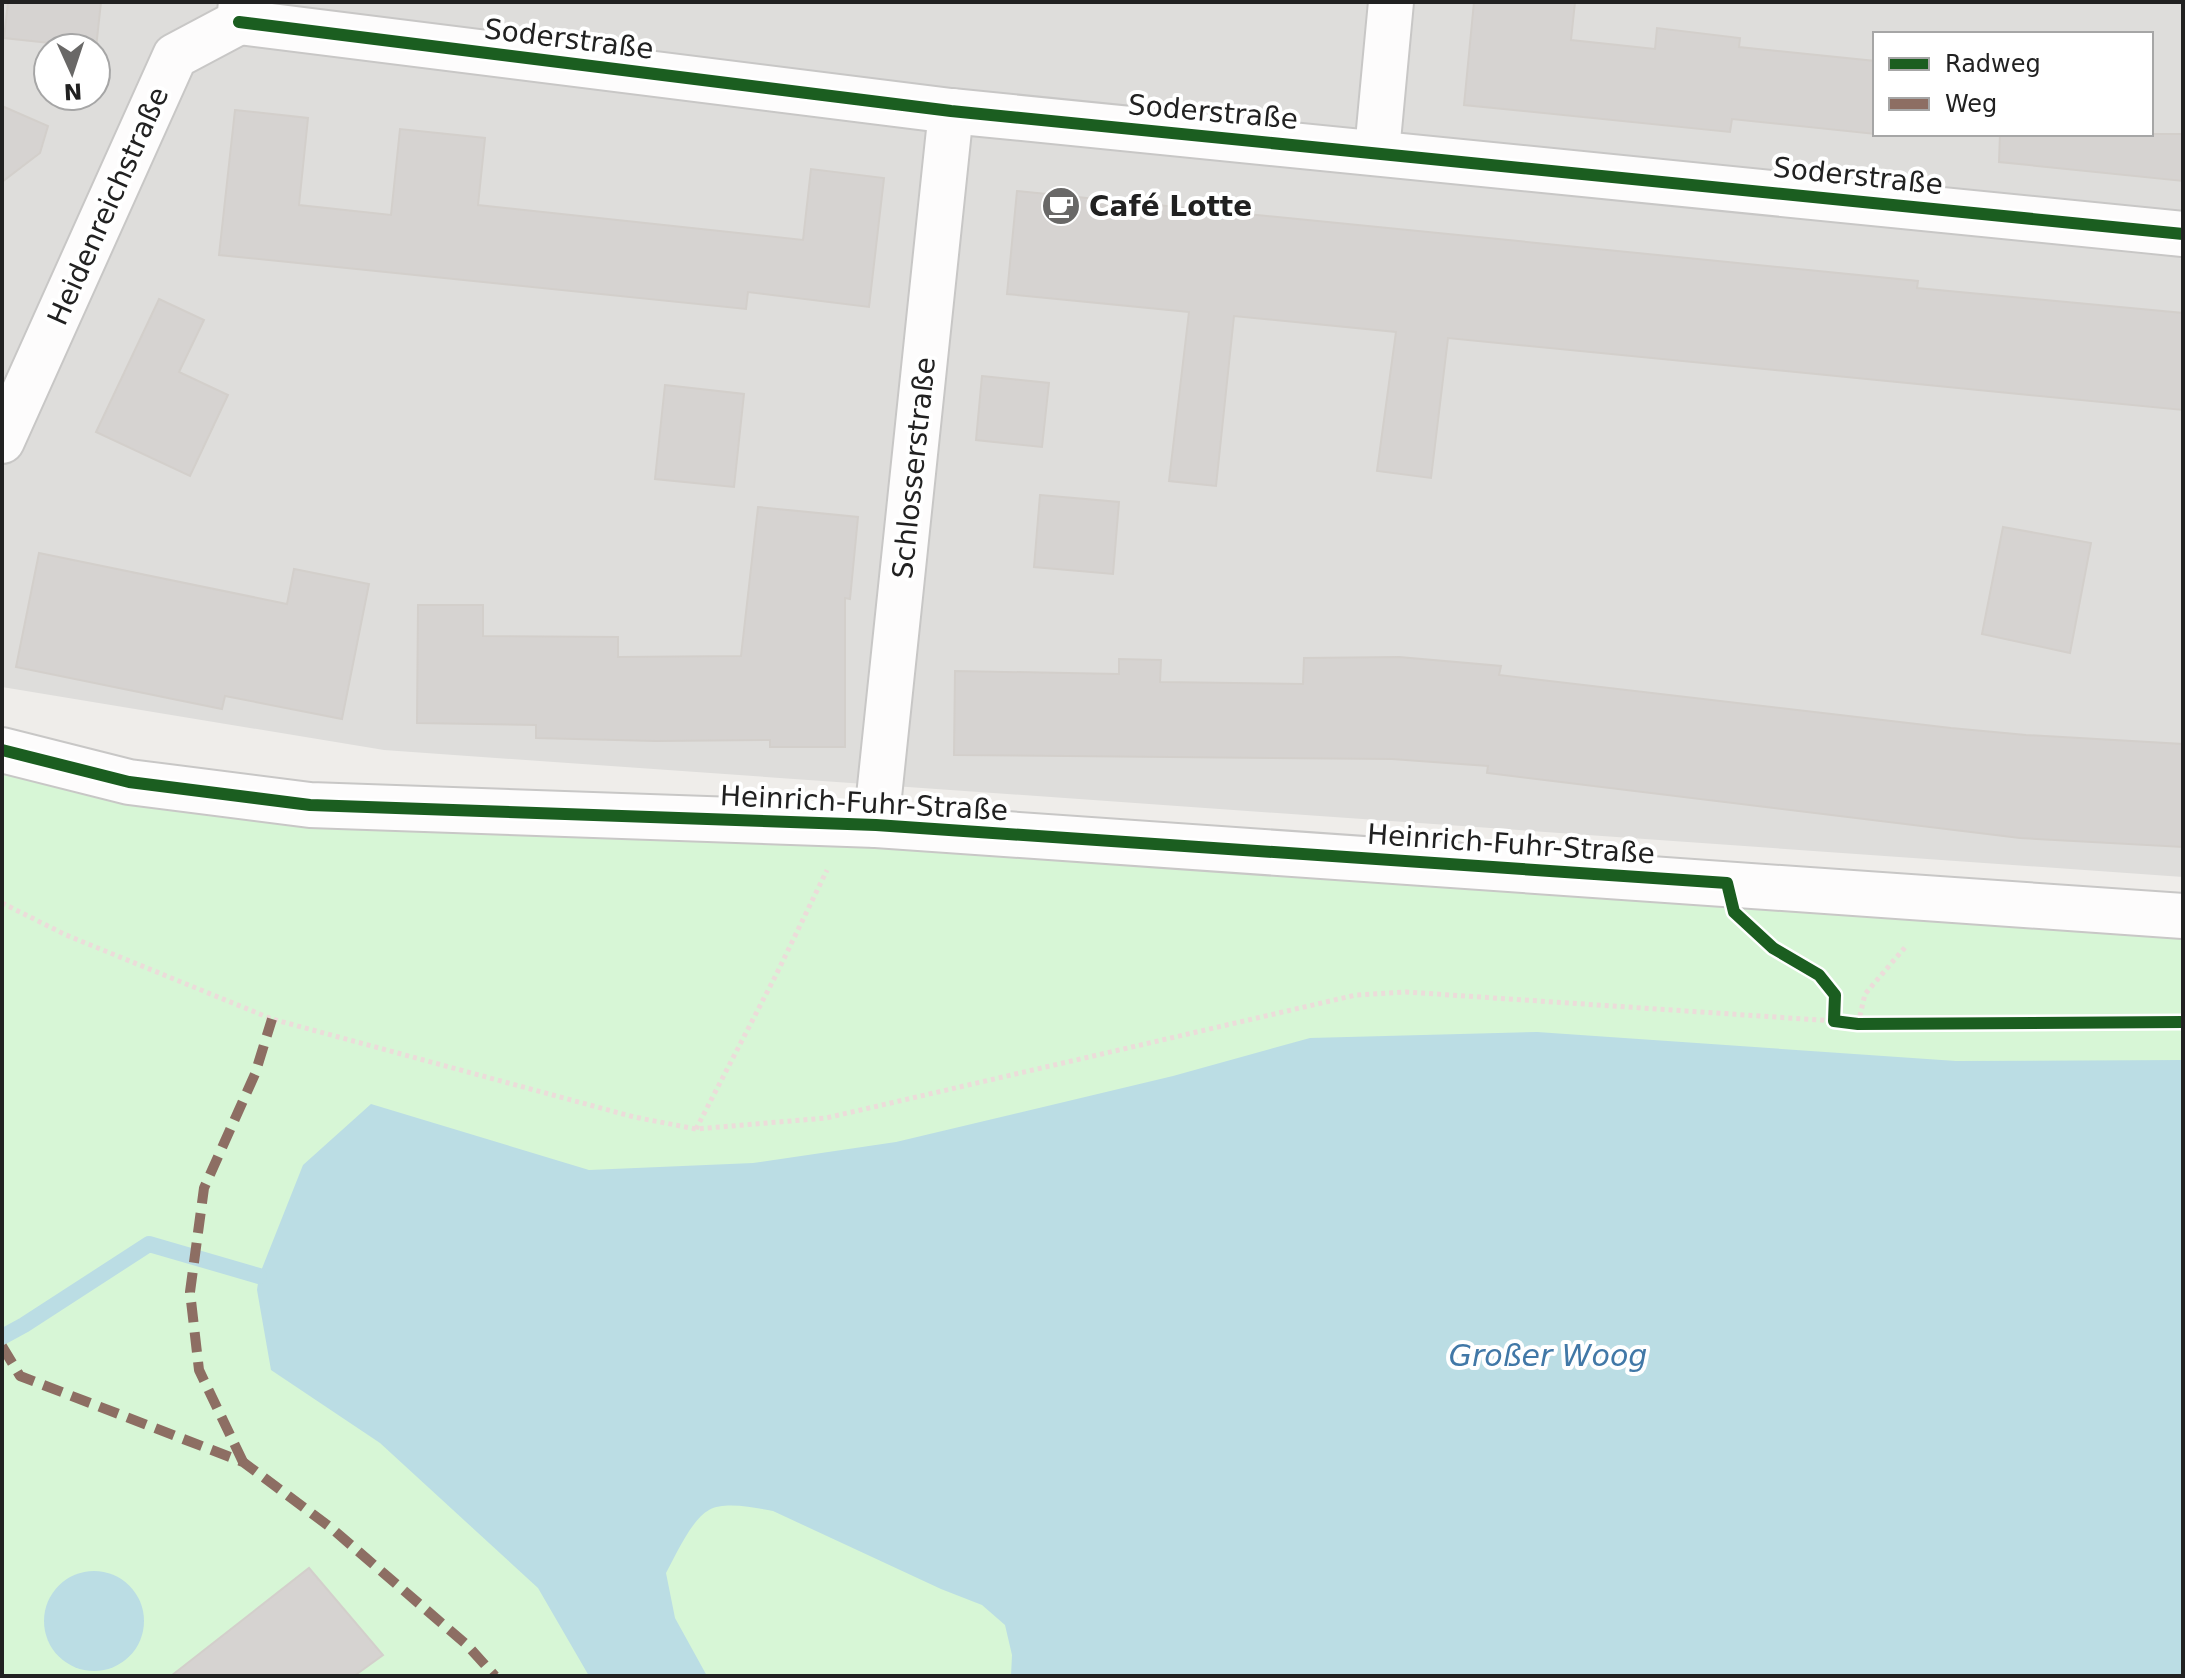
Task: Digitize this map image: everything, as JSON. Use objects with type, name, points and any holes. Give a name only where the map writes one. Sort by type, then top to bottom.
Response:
[{"type":"street","points":[[1377,151],[1391,2]]},
{"type":"street","name":"Soderstraße","points":[[240,12],[951,111],[1377,151],[2183,234]]},
{"type":"street","name":"Heidenreichstraße","points":[[2,441],[175,56],[240,12]]},
{"type":"street","name":"Schlosserstraße","points":[[862,825],[951,111]]},
{"type":"street","name":"Heinrich-Fuhr-Straße","points":[[2,750],[129,782],[310,805],[862,825],[2183,916]]},
{"type":"path","points":[[696,1129],[776,975],[862,825]]},
{"type":"path","points":[[1858,1024],[1865,994],[1946,900]]},
{"type":"path","points":[[2,903],[66,935],[272,1019],[634,1117],[696,1129],[826,1118],[1356,995],[1406,992],[1834,1015]]},
{"type":"shaded area","points":[[2,2],[2183,2],[2183,877],[384,750],[2,687]]},
{"type":"green space","points":[[2,760],[897,835],[2183,930],[2183,1676],[2,1676]]},
{"type":"water","name":"Großer Woog","points":[[1537,1032],[1956,1061],[2183,1060],[2183,1676],[1011,1676],[1012,1655],[1005,1625],[982,1605],[773,1511],[732,1506],[716,1507],[702,1515],[684,1538],[666,1573],[675,1618],[707,1676],[589,1676],[538,1588],[380,1443],[271,1370],[257,1290],[259,1276],[303,1165],[371,1104],[589,1170],[753,1163],[896,1142],[1173,1076],[1310,1038]]},
{"type":"water","points":[[84,1571],[104,1571],[130,1585],[141,1602],[144,1621],[141,1640],[130,1657],[104,1671],[84,1671],[66,1663],[52,1649],[44,1631],[44,1611],[52,1593],[66,1579]]},
{"type":"building","points":[[8,2],[101,2],[98,32],[32,32],[32,41],[4,38]]},
{"type":"building","points":[[1474,2],[1575,2],[1571,40],[1655,49],[1657,28],[1740,38],[1739,47],[1873,61],[1873,134],[1732,119],[1730,132],[1464,105]]},
{"type":"building","points":[[2,106],[48,126],[40,153],[2,182]]},
{"type":"building","points":[[235,110],[308,118],[299,205],[391,215],[400,129],[485,138],[478,205],[803,240],[811,169],[884,178],[869,307],[748,292],[746,309],[219,255]]},
{"type":"building","points":[[2183,134],[2183,181],[1999,162],[2000,136]]},
{"type":"building","points":[[1017,191],[1918,281],[1917,288],[2183,313],[2183,410],[1448,338],[1431,478],[1377,471],[1396,332],[1234,316],[1216,486],[1169,481],[1189,312],[1007,294]]},
{"type":"building","points":[[159,299],[204,320],[179,372],[228,395],[190,476],[96,432]]},
{"type":"building","points":[[982,376],[1049,383],[1042,447],[976,440]]},
{"type":"building","points":[[665,385],[744,394],[734,487],[655,479]]},
{"type":"building","points":[[1040,495],[1119,502],[1113,574],[1034,567]]},
{"type":"building","points":[[758,507],[858,517],[850,599],[845,598],[845,747],[770,747],[770,740],[536,738],[536,725],[417,723],[418,605],[483,605],[483,636],[618,637],[618,657],[741,656]]},
{"type":"building","points":[[2003,527],[2091,543],[2070,653],[1982,634]]},
{"type":"building","points":[[39,553],[287,604],[294,569],[369,584],[342,719],[225,696],[222,709],[16,667]]},
{"type":"building","points":[[1399,657],[1501,666],[1499,675],[1951,728],[2183,744],[2183,847],[2020,838],[1487,773],[1488,766],[1392,759],[954,755],[955,671],[1119,674],[1119,659],[1161,660],[1160,682],[1303,684],[1304,658]]},
{"type":"building","points":[[309,1568],[383,1655],[354,1676],[171,1676]]},
{"type":"waterway","points":[[2,1337],[149,1244],[259,1276]]},
{"type":"marked path","points":[[243,1462],[199,1370],[190,1292],[204,1188],[255,1074],[272,1019]]},
{"type":"marked path","points":[[2,1346],[20,1376],[243,1462],[330,1527],[467,1645],[495,1676]]},
{"type":"cycle path","points":[[239,22],[951,111],[2183,234]]},
{"type":"cycle path","points":[[2,750],[129,782],[310,805],[876,825],[1727,883],[1734,912],[1773,948],[1819,975],[1835,995],[1834,1021],[1858,1024],[2183,1022]]},
{"type":"place","name":"Café Lotte","points":[[1061,206]]}]
